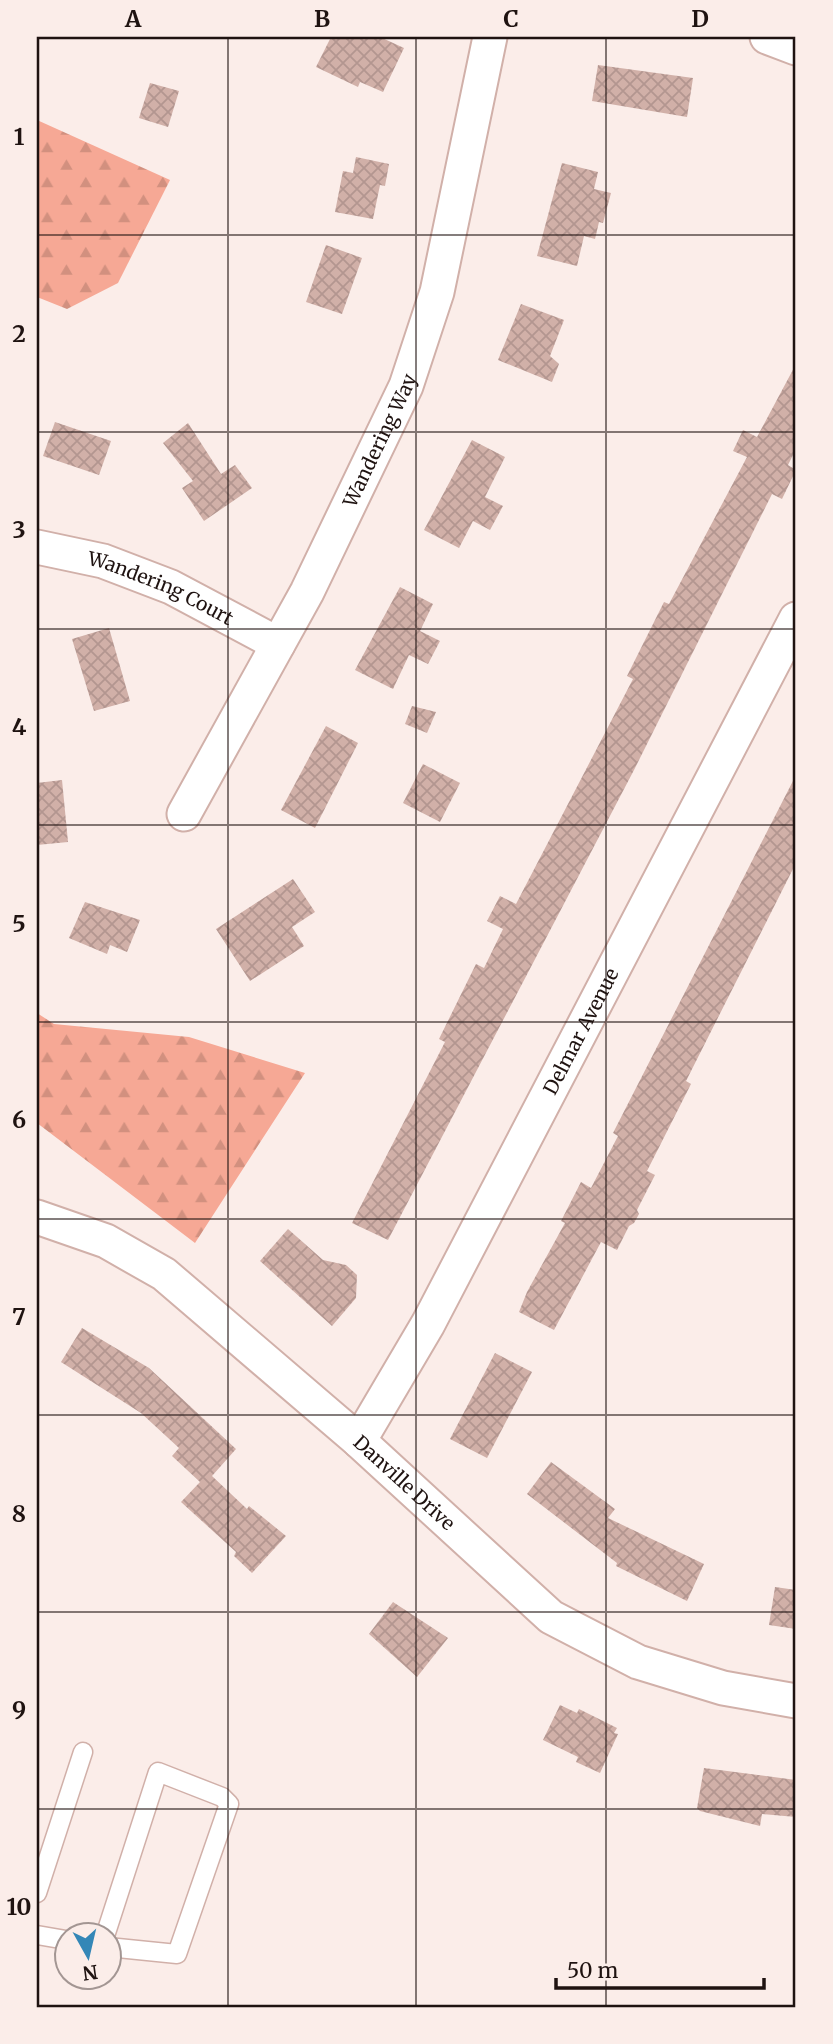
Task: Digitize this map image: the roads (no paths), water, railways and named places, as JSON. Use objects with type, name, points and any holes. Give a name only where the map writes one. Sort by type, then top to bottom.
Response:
[{"type":"street","name":"Wandering Way","points":[[184,814],[307,592],[406,386],[437,292],[490,37]]},
{"type":"street","points":[[767,37],[796,48]]},
{"type":"street","name":"Wandering Court","points":[[37,547],[103,561],[171,587],[278,644]]},
{"type":"street","name":"Delmar Avenue","points":[[359,1441],[435,1312],[796,619]]},
{"type":"street","name":"Danville Drive","points":[[37,1217],[106,1241],[164,1274],[359,1441],[551,1617],[638,1662],[723,1688],[796,1701]]},
{"type":"lane","points":[[37,1893],[83,1752]]},
{"type":"lane","points":[[110,1922],[158,1772],[222,1797],[229,1804],[177,1954],[122,1948]]}]
